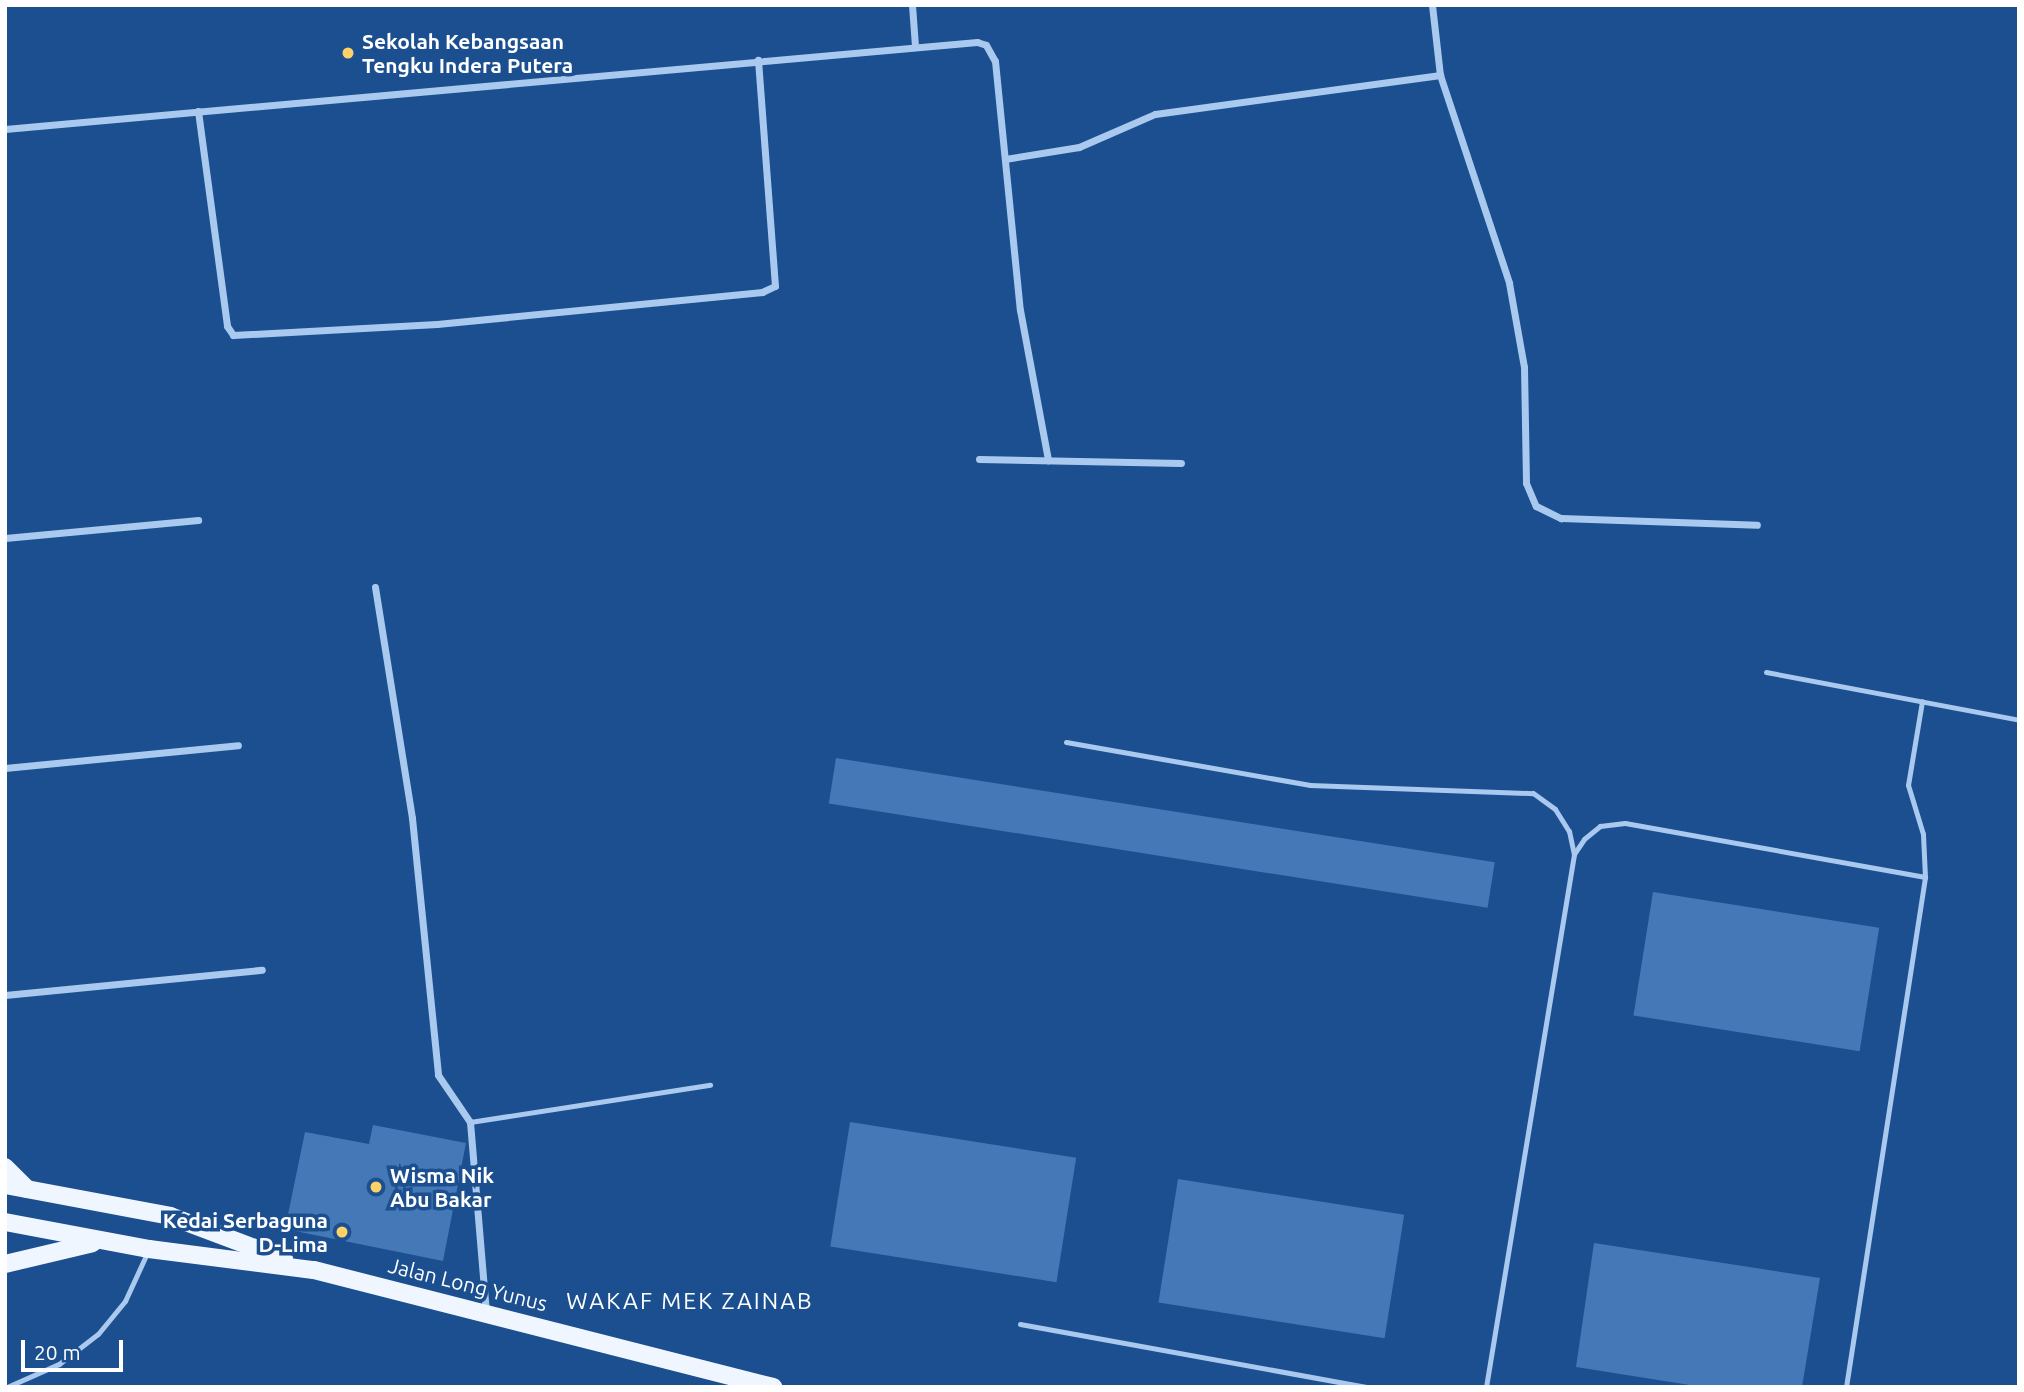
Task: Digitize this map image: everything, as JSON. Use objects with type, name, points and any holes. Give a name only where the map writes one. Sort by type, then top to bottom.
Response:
[{"type":"main road","points":[[5,1167],[27,1189]]},
{"type":"main road","name":"Jalan Long Yunus","points":[[5,1185],[170,1216],[314,1270]]},
{"type":"main road","name":"Jalan Long Yunus","points":[[5,1222],[149,1250],[314,1270],[486,1311],[773,1387]]},
{"type":"main road","points":[[5,1264],[103,1241]]},
{"type":"street","points":[[912,5],[915,46]]},
{"type":"street","points":[[1432,5],[1440,75],[1509,283],[1524,367],[1526,483],[1536,506],[1561,518],[1757,525]]},
{"type":"street","points":[[5,129],[977,42],[992,52],[1020,310],[1048,460]]},
{"type":"street","points":[[198,111],[227,326],[233,335],[450,322],[762,292],[775,286],[758,61]]},
{"type":"street","points":[[1005,159],[1079,147],[1155,114],[1440,75]]},
{"type":"street","points":[[979,458],[1181,463]]},
{"type":"street","points":[[5,538],[198,520]]},
{"type":"street","points":[[375,587],[412,818],[439,1074],[470,1122],[486,1311]]},
{"type":"street","points":[[5,768],[239,745]]},
{"type":"street","points":[[5,995],[262,970]]},
{"type":"lane","points":[[1766,672],[2019,720]]},
{"type":"lane","points":[[1846,1387],[1925,877],[1923,834],[1908,785],[1922,701]]},
{"type":"lane","points":[[1066,742],[1310,785],[1533,793],[1555,809],[1569,831],[1574,854],[1486,1387]]},
{"type":"lane","points":[[1574,854],[1600,826],[1625,823],[1925,877]]},
{"type":"lane","points":[[470,1122],[710,1085]]},
{"type":"lane","points":[[7,1387],[59,1364],[98,1334],[125,1301],[149,1250]]},
{"type":"lane","points":[[1020,1324],[1366,1387]]},
{"type":"building","points":[[836,758],[1495,862],[1488,908],[829,803]]},
{"type":"building","points":[[1653,892],[1879,928],[1860,1051],[1633,1015]]},
{"type":"building","points":[[850,1122],[1076,1158],[1056,1282],[830,1246]]},
{"type":"building","name":"Wisma Nik Abu Bakar","points":[[373,1125],[466,1143],[443,1261],[285,1229],[305,1132],[369,1144]]},
{"type":"building","points":[[1178,1179],[1404,1215],[1385,1338],[1158,1302]]},
{"type":"building","points":[[1594,1243],[1820,1278],[1802,1387],[1702,1387],[1576,1367]]},
{"type":"place","name":"Sekolah Kebangsaan Tengku Indera Putera","points":[[348,53]]},
{"type":"place","name":"Wisma Nik Abu Bakar","points":[[376,1187]]},
{"type":"place","name":"Kedai Serbaguna D-Lima","points":[[342,1232]]},
{"type":"district","name":"WAKAF MEK ZAINAB","points":[[690,1301]]}]
